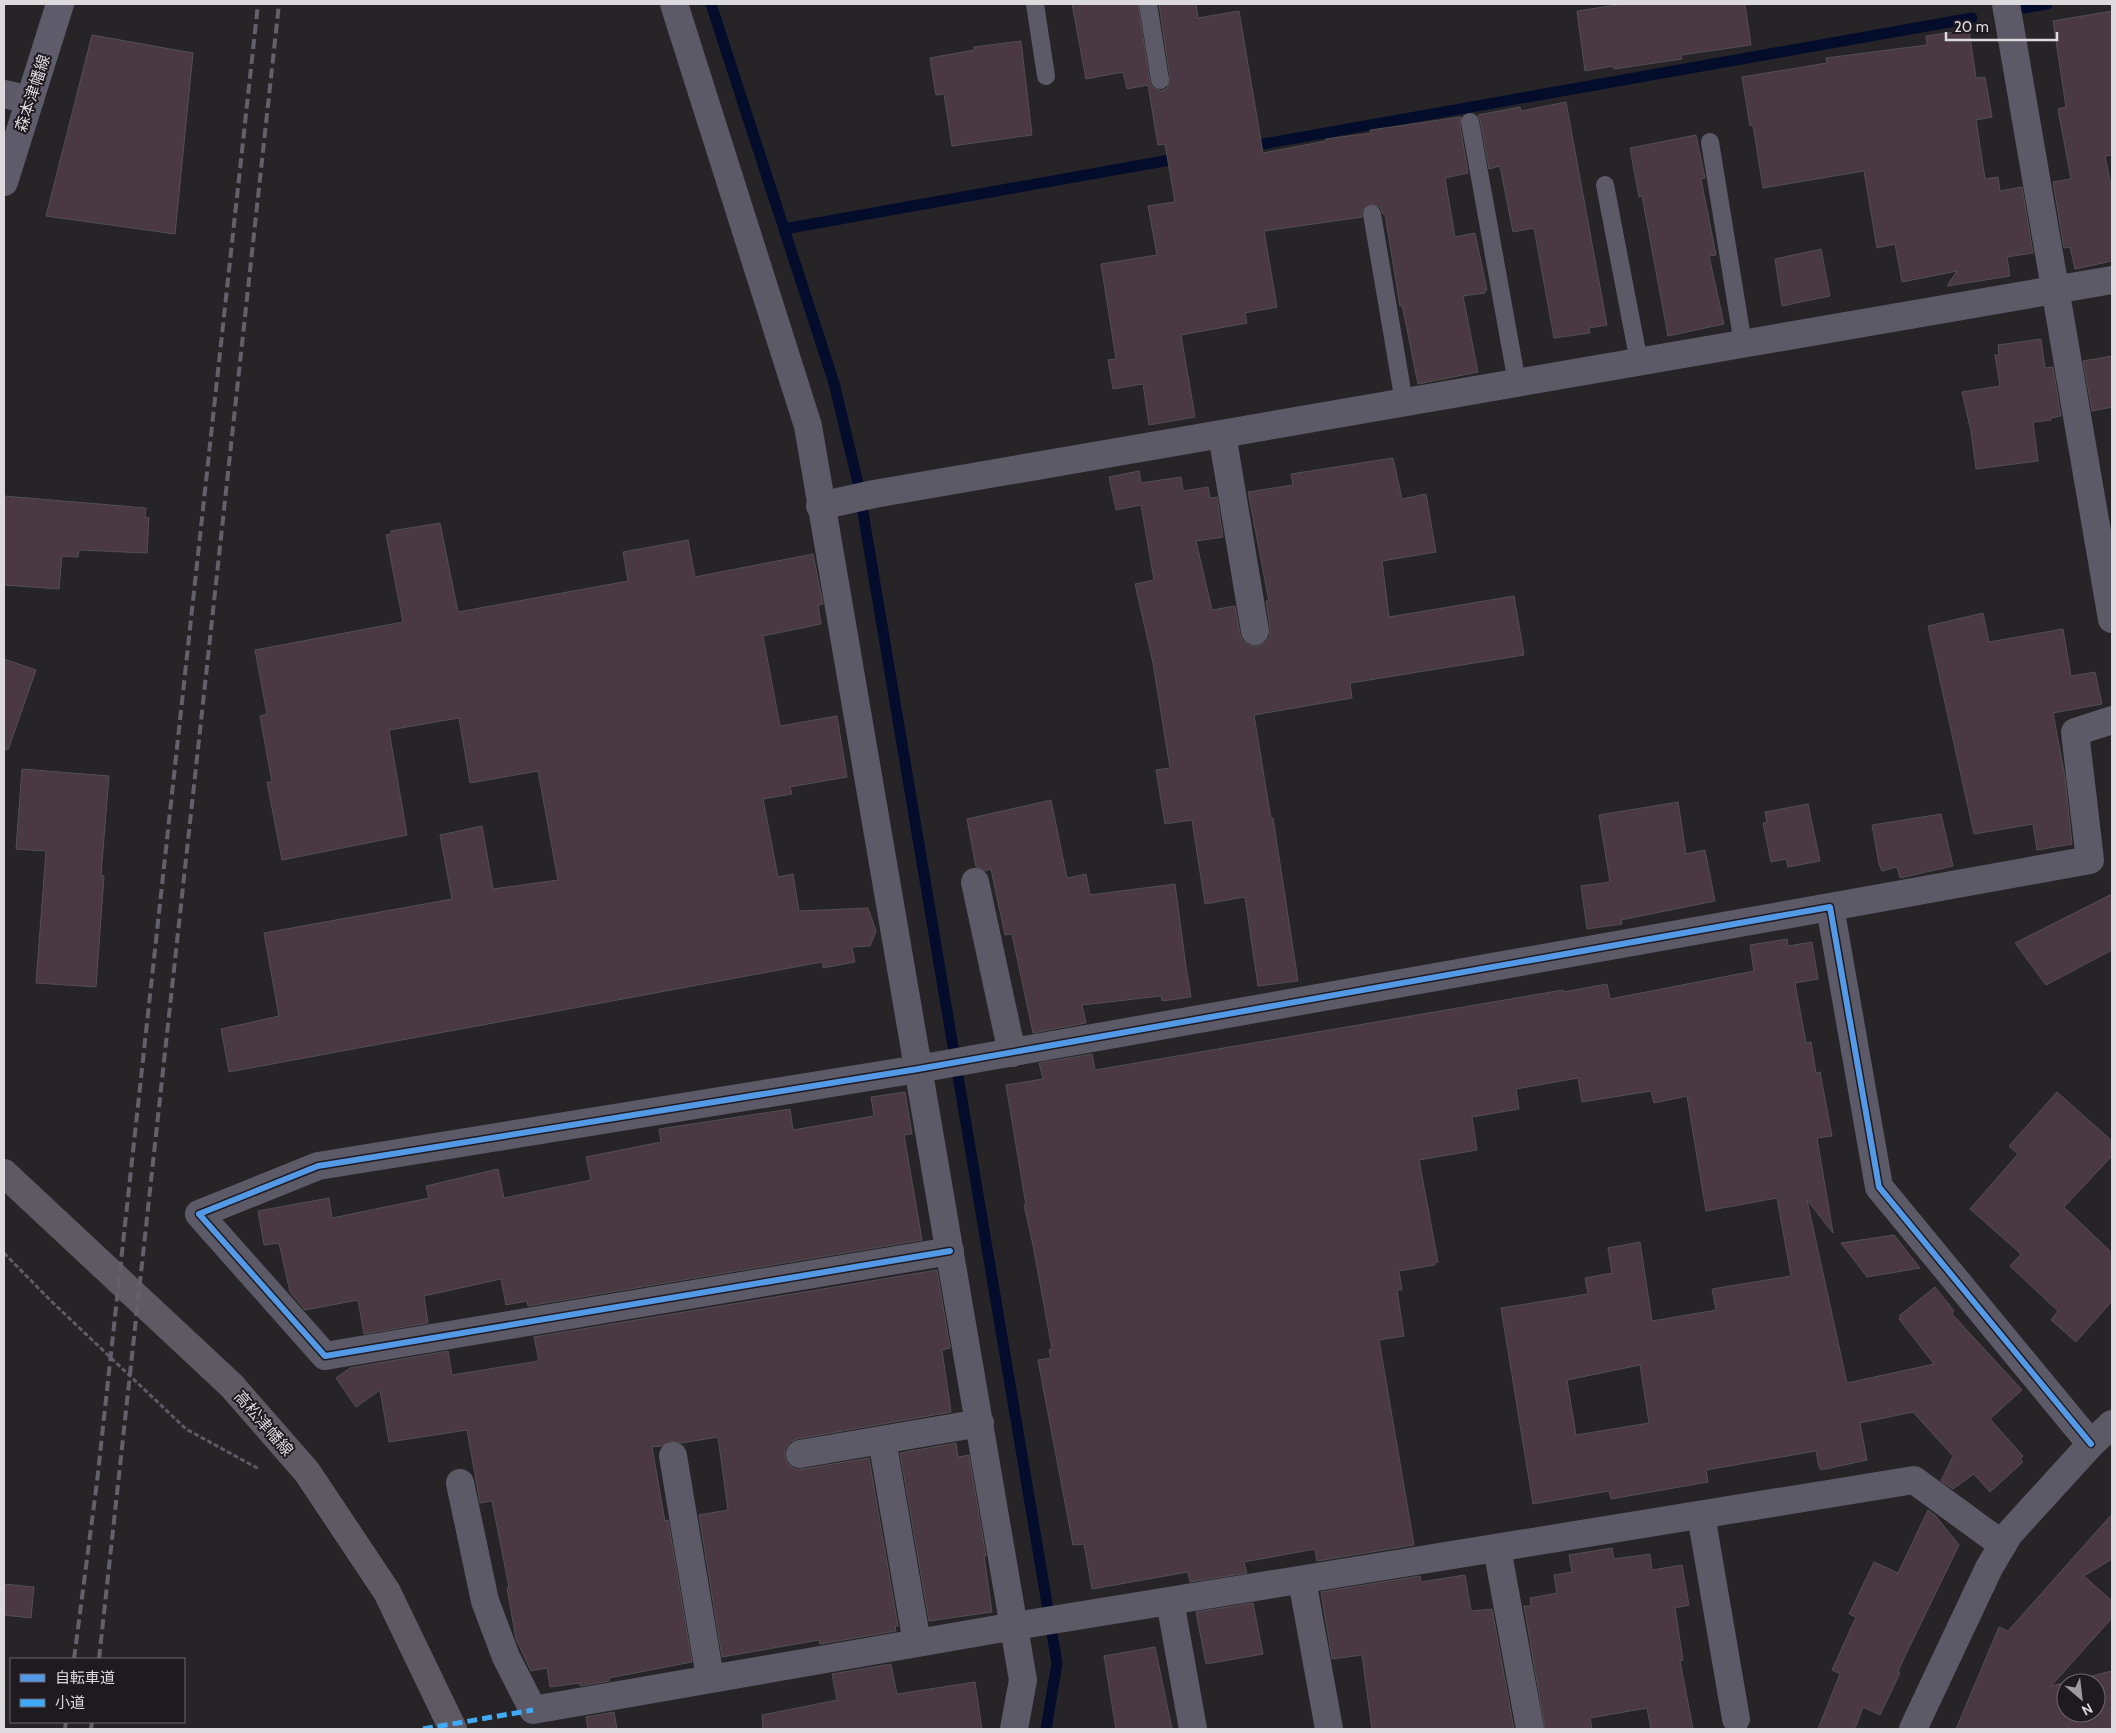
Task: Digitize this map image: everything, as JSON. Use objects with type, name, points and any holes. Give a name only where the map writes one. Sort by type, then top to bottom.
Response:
[{"type":"main road","name":"森本津幡線","points":[[4,182],[60,4]]},
{"type":"main road","name":"高松津幡線","points":[[4,1172],[232,1386],[307,1472],[387,1592],[453,1729]]},
{"type":"street","points":[[674,4],[831,504],[930,1067],[950,1251],[980,1423],[1025,1625],[1023,1680],[1014,1729]]},
{"type":"street","points":[[2006,4],[2057,290],[2112,619]]},
{"type":"street","points":[[4,94],[30,100]]},
{"type":"street","points":[[831,504],[874,494],[2112,280]]},
{"type":"street","points":[[1222,434],[1255,631]]},
{"type":"street","points":[[950,1251],[324,1356],[199,1214],[318,1166],[974,1060],[2090,860],[2075,732],[2112,720]]},
{"type":"street","points":[[975,882],[1012,1053]]},
{"type":"street","points":[[1830,907],[1879,1187],[2091,1444]]},
{"type":"street","points":[[800,1454],[980,1423]]},
{"type":"street","points":[[1913,1729],[1990,1568],[2009,1534],[2091,1444],[2112,1424]]},
{"type":"street","points":[[882,1440],[917,1643]]},
{"type":"street","points":[[673,1456],[710,1678]]},
{"type":"street","points":[[460,1483],[485,1601],[506,1657],[533,1710],[1025,1625],[1914,1480],[2003,1545]]},
{"type":"street","points":[[1701,1514],[1736,1719]]},
{"type":"street","points":[[1497,1548],[1530,1729]]},
{"type":"street","points":[[1302,1580],[1329,1729]]},
{"type":"street","points":[[1170,1601],[1193,1729]]},
{"type":"lane","points":[[1035,4],[1046,76]]},
{"type":"lane","points":[[1148,4],[1160,80]]},
{"type":"lane","points":[[1470,122],[1517,383]]},
{"type":"lane","points":[[1710,142],[1743,344]]},
{"type":"lane","points":[[1605,185],[1640,362]]},
{"type":"lane","points":[[1372,214],[1404,402]]},
{"type":"path","points":[[4,1253],[50,1300],[186,1429]]},
{"type":"building","points":[[1072,4],[1138,4],[1150,82],[1152,87],[1161,91],[1167,88],[1170,78],[1159,4],[1196,4],[1198,18],[1239,11],[1263,153],[1326,141],[1326,139],[1371,133],[1370,130],[1461,117],[1460,124],[1468,173],[1445,178],[1455,237],[1475,233],[1487,290],[1485,293],[1463,296],[1478,372],[1418,384],[1402,306],[1400,306],[1385,214],[1383,214],[1380,207],[1371,204],[1362,210],[1362,217],[1264,231],[1277,307],[1245,313],[1247,323],[1181,335],[1195,417],[1149,425],[1143,384],[1113,389],[1108,360],[1116,359],[1101,264],[1157,255],[1148,206],[1175,202],[1165,144],[1158,145],[1148,85],[1127,89],[1123,72],[1086,79]]},
{"type":"building","points":[[1623,4],[1745,4],[1751,45],[1681,55],[1682,59],[1614,69],[1613,66],[1585,71],[1577,11]]},
{"type":"building","points":[[2112,11],[2112,155],[2105,156],[2112,190],[2112,261],[2075,269],[2070,247],[2064,248],[2053,182],[2071,179],[2058,109],[2066,107],[2053,21]]},
{"type":"building","points":[[1969,30],[1976,78],[1985,77],[1992,117],[1976,120],[1985,179],[1998,177],[2000,191],[2022,187],[2033,253],[2007,257],[2010,276],[1947,286],[1957,271],[1902,282],[1895,244],[1877,248],[1864,171],[1763,188],[1753,125],[1750,126],[1742,77],[1827,63],[1826,58],[1927,45],[1926,36]]},
{"type":"building","points":[[92,35],[193,53],[175,234],[46,216]]},
{"type":"building","points":[[1021,41],[1032,135],[952,146],[944,94],[936,95],[930,58],[974,50],[974,47]]},
{"type":"building","points":[[1566,102],[1607,325],[1589,328],[1590,333],[1554,338],[1534,228],[1513,232],[1500,166],[1489,169],[1478,115],[1520,107],[1521,111]]},
{"type":"building","points":[[1696,135],[1705,178],[1701,179],[1716,255],[1709,256],[1724,324],[1668,336],[1642,196],[1639,197],[1630,148]]},
{"type":"building","points":[[1821,249],[1830,296],[1782,306],[1775,259]]},
{"type":"building","points":[[2041,339],[2045,368],[2053,367],[2061,416],[2051,418],[2051,420],[2033,422],[2038,461],[1976,469],[1971,431],[1962,392],[2000,386],[1995,355],[1999,355],[1998,345]]},
{"type":"building","points":[[2112,356],[2112,407],[2092,411],[2083,361]]},
{"type":"building","points":[[1393,458],[1402,499],[1426,494],[1436,552],[1382,561],[1389,617],[1514,596],[1524,655],[1350,683],[1352,698],[1254,715],[1271,819],[1273,818],[1298,981],[1258,986],[1245,897],[1205,904],[1192,820],[1165,824],[1156,770],[1170,768],[1153,663],[1135,584],[1154,580],[1141,505],[1116,510],[1109,477],[1139,471],[1141,483],[1181,477],[1183,491],[1208,487],[1210,498],[1217,497],[1223,537],[1196,541],[1212,610],[1235,606],[1243,641],[1249,645],[1257,646],[1265,643],[1270,636],[1266,601],[1269,601],[1248,492],[1293,485],[1291,474]]},
{"type":"building","points":[[4,496],[146,508],[145,517],[149,518],[147,553],[79,550],[78,557],[62,556],[59,589],[4,585]]},
{"type":"building","points":[[440,523],[458,612],[628,581],[623,552],[688,540],[695,577],[813,554],[823,604],[818,605],[821,624],[763,636],[780,726],[837,716],[847,777],[790,787],[792,794],[763,799],[778,877],[793,874],[799,911],[868,908],[876,931],[870,946],[852,947],[855,962],[823,968],[822,962],[229,1072],[221,1029],[279,1016],[264,933],[452,899],[440,835],[482,826],[493,889],[558,880],[538,771],[470,783],[459,718],[389,730],[407,835],[282,860],[267,782],[272,782],[260,716],[267,714],[255,650],[403,622],[386,535],[391,534],[391,531]]},
{"type":"building","points":[[1983,613],[1989,642],[2063,629],[2071,676],[2095,672],[2102,704],[2053,713],[2065,777],[2072,844],[2037,850],[2033,824],[1974,834],[1928,626]]},
{"type":"building","points":[[4,659],[36,670],[8,750],[4,749]]},
{"type":"building","points":[[22,769],[109,776],[101,875],[104,876],[96,987],[36,983],[46,851],[16,849]]},
{"type":"building","points":[[1051,800],[1067,878],[1086,874],[1090,895],[1175,884],[1191,997],[1162,1001],[1161,996],[1082,1005],[1086,1023],[1033,1033],[1012,934],[1005,935],[991,869],[985,871],[976,867],[967,819]]},
{"type":"building","points":[[1678,802],[1686,854],[1705,850],[1715,901],[1621,920],[1622,924],[1587,929],[1581,886],[1610,882],[1599,815]]},
{"type":"building","points":[[1808,804],[1820,861],[1788,867],[1786,859],[1771,862],[1763,823],[1767,822],[1765,812]]},
{"type":"building","points":[[1941,814],[1953,866],[1900,878],[1897,867],[1882,871],[1872,825]]},
{"type":"building","points":[[2112,894],[2112,950],[2046,985],[2015,943]]},
{"type":"building","points":[[1787,939],[1788,946],[1812,942],[1818,979],[1795,983],[1806,1043],[1811,1042],[1816,1073],[1820,1072],[1832,1136],[1817,1138],[1833,1233],[1807,1200],[1847,1383],[1934,1364],[1899,1319],[1901,1318],[1899,1316],[1935,1287],[1954,1311],[1952,1314],[2022,1390],[1990,1419],[2023,1456],[2020,1459],[2023,1462],[1990,1492],[1974,1474],[1953,1489],[1941,1481],[1953,1456],[1913,1412],[1860,1423],[1867,1460],[1821,1470],[1816,1451],[1706,1470],[1708,1482],[1611,1499],[1609,1491],[1533,1504],[1501,1308],[1588,1294],[1585,1278],[1612,1273],[1608,1248],[1640,1242],[1652,1321],[1716,1310],[1712,1289],[1791,1276],[1777,1198],[1706,1211],[1687,1096],[1654,1103],[1651,1091],[1582,1102],[1578,1078],[1516,1089],[1519,1109],[1472,1117],[1477,1150],[1419,1160],[1438,1262],[1434,1263],[1435,1265],[1399,1271],[1402,1290],[1397,1290],[1404,1336],[1379,1340],[1414,1545],[1317,1561],[1315,1549],[1244,1562],[1247,1573],[1190,1582],[1188,1572],[1092,1589],[1084,1544],[1073,1545],[1038,1360],[1051,1358],[1049,1350],[1052,1349],[1024,1205],[1026,1205],[1006,1085],[1043,1079],[1039,1063],[1092,1054],[1095,1070],[1563,990],[1563,992],[1607,984],[1610,999],[1754,971],[1750,945]],"holes":[[[1640,1365],[1649,1423],[1576,1435],[1567,1380]]]},
{"type":"building","points":[[905,1092],[912,1134],[904,1135],[922,1240],[528,1306],[527,1301],[506,1305],[501,1279],[424,1296],[428,1323],[364,1334],[358,1300],[305,1310],[290,1292],[279,1243],[264,1245],[258,1211],[329,1198],[332,1218],[429,1198],[426,1186],[498,1169],[504,1198],[591,1180],[586,1157],[661,1142],[659,1129],[790,1109],[793,1130],[874,1116],[871,1097]]},
{"type":"building","points":[[2057,1092],[2112,1141],[2112,1156],[2064,1207],[2112,1253],[2112,1301],[2076,1342],[2051,1320],[2058,1311],[2010,1266],[2021,1254],[1970,1209],[2018,1154],[2009,1146]]},
{"type":"building","points":[[1894,1235],[1920,1268],[1867,1277],[1841,1243]]},
{"type":"building","points":[[937,1270],[950,1348],[942,1350],[951,1412],[797,1439],[790,1442],[785,1449],[785,1457],[788,1464],[795,1469],[869,1458],[898,1626],[895,1626],[896,1631],[820,1644],[819,1640],[722,1657],[699,1515],[728,1510],[718,1437],[681,1443],[670,1441],[662,1446],[652,1447],[665,1521],[668,1520],[692,1662],[609,1678],[609,1681],[580,1686],[580,1683],[550,1687],[547,1668],[531,1671],[516,1639],[507,1588],[509,1587],[492,1501],[480,1503],[467,1430],[389,1442],[380,1390],[356,1407],[336,1378],[350,1368],[448,1351],[452,1375],[539,1361],[534,1337]]},
{"type":"building","points":[[956,1443],[958,1457],[969,1455],[986,1556],[984,1556],[992,1612],[929,1621],[900,1453]]},
{"type":"building","points":[[1928,1510],[1935,1515],[1959,1545],[1904,1658],[1898,1672],[1900,1673],[1880,1715],[1863,1707],[1855,1729],[1818,1729],[1840,1674],[1832,1670],[1856,1617],[1849,1614],[1874,1562],[1898,1573]]},
{"type":"building","points":[[2112,1514],[2112,1559],[2084,1576],[2112,1601],[2112,1618],[2063,1673],[2056,1673],[2056,1680],[2051,1686],[2056,1685],[2056,1723],[2106,1723],[2106,1673],[2104,1673],[2112,1671],[2112,1729],[1956,1729],[1999,1627],[2008,1631]]},
{"type":"building","points":[[1612,1548],[1614,1559],[1650,1554],[1652,1570],[1682,1565],[1689,1605],[1675,1608],[1683,1660],[1680,1661],[1693,1729],[1651,1729],[1647,1708],[1590,1718],[1592,1729],[1545,1729],[1524,1606],[1531,1606],[1530,1598],[1557,1593],[1554,1575],[1572,1572],[1569,1555]]},
{"type":"building","points":[[1465,1575],[1471,1611],[1492,1609],[1514,1729],[1372,1729],[1362,1655],[1332,1659],[1321,1592],[1420,1576],[1421,1582]]},
{"type":"building","points":[[4,1584],[34,1587],[31,1618],[4,1615]]},
{"type":"building","points":[[1253,1603],[1263,1654],[1206,1664],[1196,1612]]},
{"type":"building","points":[[1155,1647],[1172,1729],[1116,1729],[1104,1656]]},
{"type":"building","points":[[891,1664],[897,1694],[975,1682],[982,1729],[763,1729],[762,1715],[837,1700],[832,1674]]},
{"type":"building","points":[[614,1712],[617,1729],[588,1729],[586,1717]]},
{"type":"waterway","points":[[711,4],[834,383],[858,483],[1057,1663],[1046,1729]]},
{"type":"waterway","points":[[2025,8],[2047,4]]},
{"type":"waterway","points":[[1246,147],[1972,18]]},
{"type":"waterway","points":[[784,229],[1181,158]]},
{"type":"railway","points":[[74,1658],[97,1482],[258,4]]},
{"type":"railway","points":[[99,1658],[279,4]]},
{"type":"railway","points":[[65,1729],[66,1723]]},
{"type":"railway","points":[[91,1729],[92,1723]]},
{"type":"marked path","points":[[423,1729],[533,1710]]},
{"type":"cycle path","points":[[950,1251],[325,1356],[199,1214],[318,1166],[918,1069],[1830,907],[1879,1187],[2091,1444]]}]
